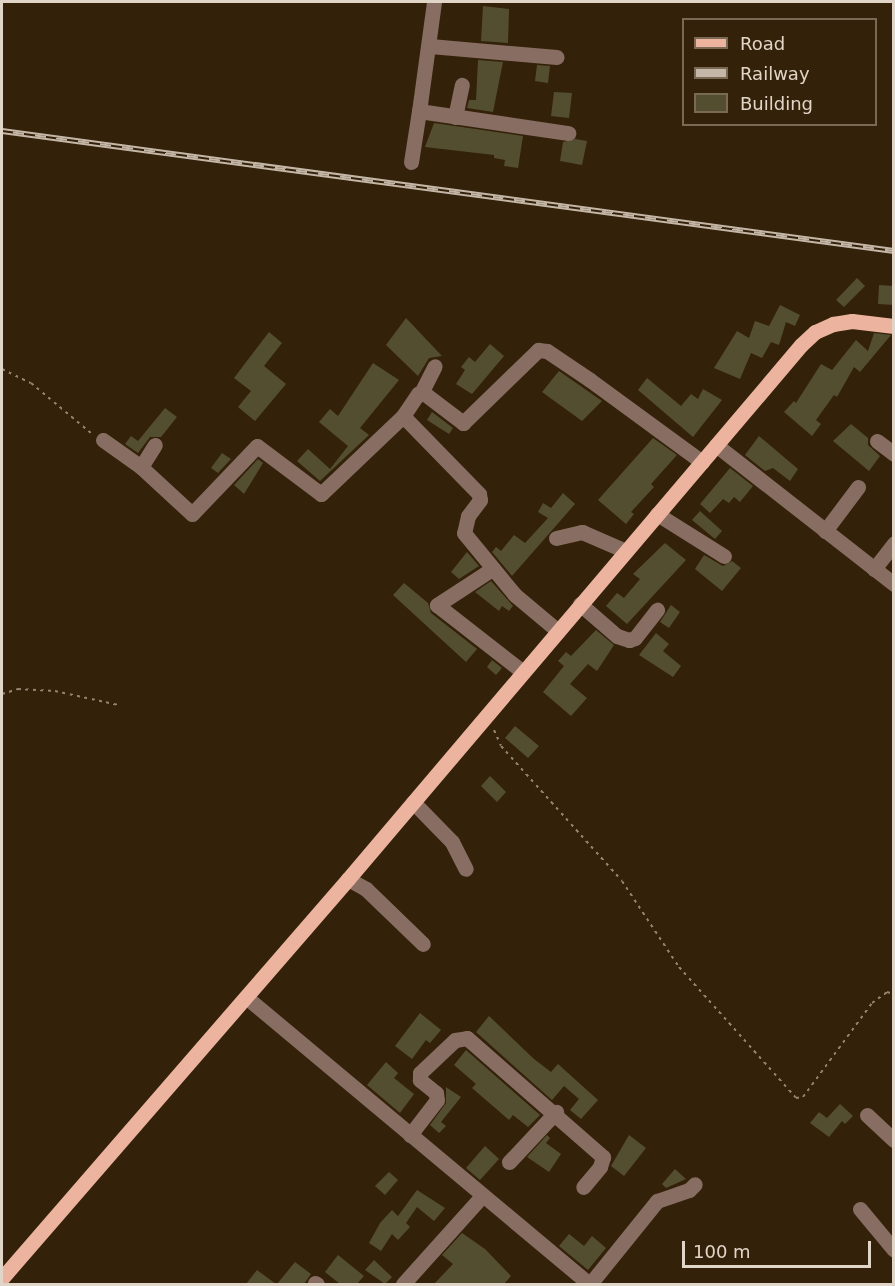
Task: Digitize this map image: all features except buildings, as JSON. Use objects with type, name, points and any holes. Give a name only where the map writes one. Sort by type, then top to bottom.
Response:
[{"type":"main road","points":[[2,1278],[348,879],[580,604],[815,332],[852,321],[894,326]]},
{"type":"street","points":[[412,155],[430,46],[434,2]]},
{"type":"street","points":[[430,46],[557,57]]},
{"type":"street","points":[[455,117],[462,85]]},
{"type":"street","points":[[419,111],[568,133]]},
{"type":"street","points":[[421,393],[463,423],[530,355],[547,351],[702,462]]},
{"type":"street","points":[[103,440],[141,467],[192,514],[257,446],[321,494],[326,493],[403,416],[421,393],[435,366]]},
{"type":"street","points":[[403,416],[479,494],[480,500],[468,516],[464,533],[482,551],[492,568],[515,595],[558,631]]},
{"type":"street","points":[[877,441],[894,454]]},
{"type":"street","points":[[716,445],[894,584]]},
{"type":"street","points":[[141,467],[155,446]]},
{"type":"street","points":[[825,531],[858,487]]},
{"type":"street","points":[[657,514],[724,556]]},
{"type":"street","points":[[556,538],[582,532],[626,551]]},
{"type":"street","points":[[874,569],[894,543]]},
{"type":"street","points":[[492,568],[437,605],[523,672]]},
{"type":"street","points":[[580,604],[617,636],[629,640],[635,638],[657,610]]},
{"type":"street","points":[[413,802],[448,837],[466,869]]},
{"type":"street","points":[[348,879],[366,889],[423,944]]},
{"type":"street","points":[[246,997],[481,1197],[589,1284],[657,1201],[689,1190],[695,1184]]},
{"type":"street","points":[[410,1135],[437,1100],[436,1093],[420,1080],[420,1073],[461,1037],[473,1040],[556,1112],[603,1157],[600,1167],[583,1186]]},
{"type":"street","points":[[509,1162],[556,1112]]},
{"type":"street","points":[[867,1115],[894,1140]]},
{"type":"street","points":[[403,1284],[481,1197]]},
{"type":"street","points":[[860,1209],[894,1250]]},
{"type":"path","points":[[2,369],[31,383],[103,440]]},
{"type":"path","points":[[2,694],[18,689],[55,691],[118,705]]},
{"type":"path","points":[[488,714],[501,746],[622,881],[680,967],[796,1098],[803,1097],[872,1003],[887,992],[894,994]]},
{"type":"railway","points":[[2,131],[894,251]]}]
